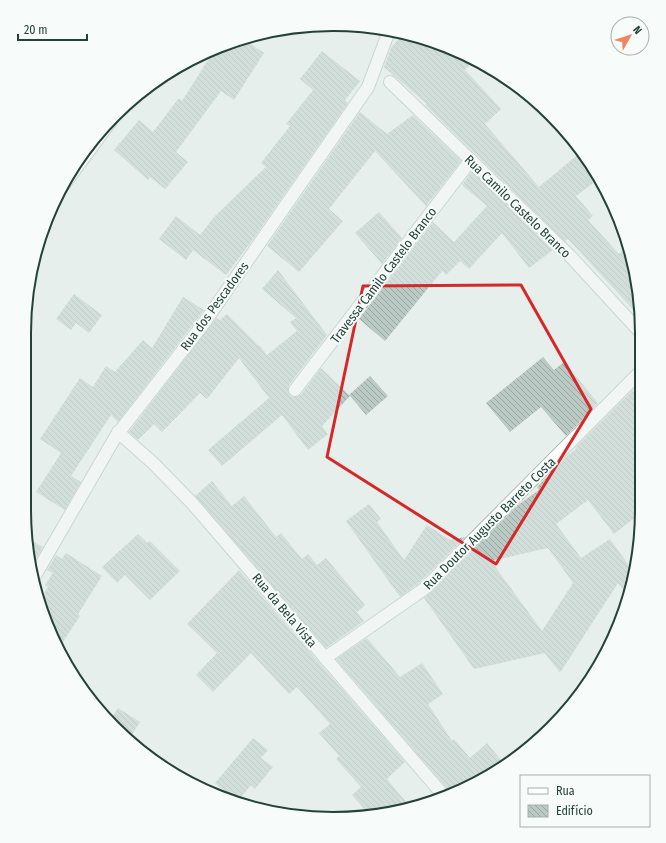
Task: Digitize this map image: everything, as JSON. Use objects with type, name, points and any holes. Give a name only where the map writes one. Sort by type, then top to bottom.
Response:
[{"type":"street","name":"Rua dos Pescadores","points":[[37,571],[118,432],[204,323],[368,88],[386,36]]},
{"type":"street","name":"Rua Camilo Castelo Branco","points":[[390,82],[571,257],[635,326]]},
{"type":"street","name":"Travessa Camilo Castelo Branco","points":[[295,390],[471,160]]},
{"type":"street","name":"Rua Doutor Augusto Barreto Costa","points":[[325,658],[424,588],[635,377]]},
{"type":"street","name":"Rua da Bela Vista","points":[[118,432],[153,463],[192,503],[441,792]]},
{"type":"highlighted area","points":[[521,285],[591,409],[496,564],[327,457],[363,286]]},
{"type":"building","points":[[399,39],[430,47],[471,64],[465,70],[501,109],[485,124],[539,187],[577,155],[595,182],[576,196],[593,216],[588,220],[619,254],[623,250],[629,274],[634,310],[568,239],[565,241],[425,105],[427,104],[384,67],[391,48]]},
{"type":"building","points":[[249,43],[264,53],[234,100],[221,91],[176,152],[188,162],[165,189],[150,177],[148,180],[114,150],[139,120],[153,132],[179,98],[182,101],[210,57]]},
{"type":"building","points":[[322,51],[360,81],[345,100],[348,103],[251,242],[226,275],[193,250],[186,260],[159,239],[176,216],[200,235],[215,216],[266,167],[261,163],[290,126],[286,124],[313,90],[300,79]]},
{"type":"building","points":[[360,112],[387,134],[413,115],[461,161],[426,206],[375,151],[329,209],[343,221],[299,272],[267,246]]},
{"type":"building","points":[[472,171],[553,250],[529,268],[502,233],[469,269],[460,261],[446,275],[442,271],[385,341],[359,319],[433,222],[454,242],[487,206],[462,185]]},
{"type":"building","points":[[379,212],[402,238],[382,264],[355,233]]},
{"type":"building","points":[[278,270],[327,335],[289,385],[288,389],[290,396],[294,397],[301,395],[321,368],[349,395],[370,376],[388,396],[366,415],[350,396],[322,426],[328,434],[308,450],[282,415],[222,466],[208,450],[269,398],[239,358],[207,399],[200,393],[162,432],[154,424],[138,440],[129,432],[216,318],[220,320],[227,314],[259,345],[267,355],[297,331],[290,322],[296,318],[262,289]]},
{"type":"building","points":[[74,294],[102,315],[89,333],[76,323],[71,330],[56,319]]},
{"type":"building","points":[[183,297],[204,310],[118,422],[111,415],[71,476],[81,482],[65,510],[36,492],[61,453],[40,439],[80,378],[93,387],[106,366],[115,372],[143,340],[152,348]]},
{"type":"building","points":[[543,357],[554,370],[564,362],[598,403],[566,436],[541,407],[510,432],[486,403]]},
{"type":"building","points":[[635,388],[635,518],[614,534],[588,500],[556,524],[581,558],[610,539],[629,566],[624,591],[618,583],[560,673],[545,653],[474,669],[424,598],[518,505],[539,490],[537,487],[566,457],[576,449],[575,448]],"holes":[[[548,548],[573,583],[542,631],[491,561]]]},
{"type":"building","points":[[212,481],[232,506],[244,496],[276,537],[281,533],[302,559],[308,554],[317,565],[326,558],[365,605],[357,612],[364,621],[326,648],[195,496]]},
{"type":"building","points":[[369,504],[381,519],[377,522],[404,560],[427,525],[450,540],[465,537],[419,583],[400,597],[346,521]]},
{"type":"building","points":[[138,534],[147,543],[150,541],[180,571],[150,600],[125,575],[117,583],[102,567]]},
{"type":"building","points":[[33,541],[43,547],[36,559]]},
{"type":"building","points":[[66,553],[102,576],[78,614],[80,616],[62,644],[43,595],[48,587],[45,585],[53,573],[47,570],[56,555],[62,559]]},
{"type":"building","points":[[239,570],[405,762],[387,779],[407,803],[365,810],[352,795],[361,787],[336,759],[339,756],[319,733],[330,724],[297,687],[289,694],[251,653],[213,692],[196,675],[217,653],[187,624]]},
{"type":"building","points":[[367,638],[400,677],[422,663],[443,694],[428,704],[452,741],[454,739],[470,758],[487,743],[501,761],[484,772],[448,789],[336,659]]},
{"type":"building","points":[[118,708],[140,722],[132,735],[113,717]]},
{"type":"building","points":[[253,738],[268,750],[261,758],[273,767],[255,789],[251,785],[241,797],[226,792],[215,783]]}]
